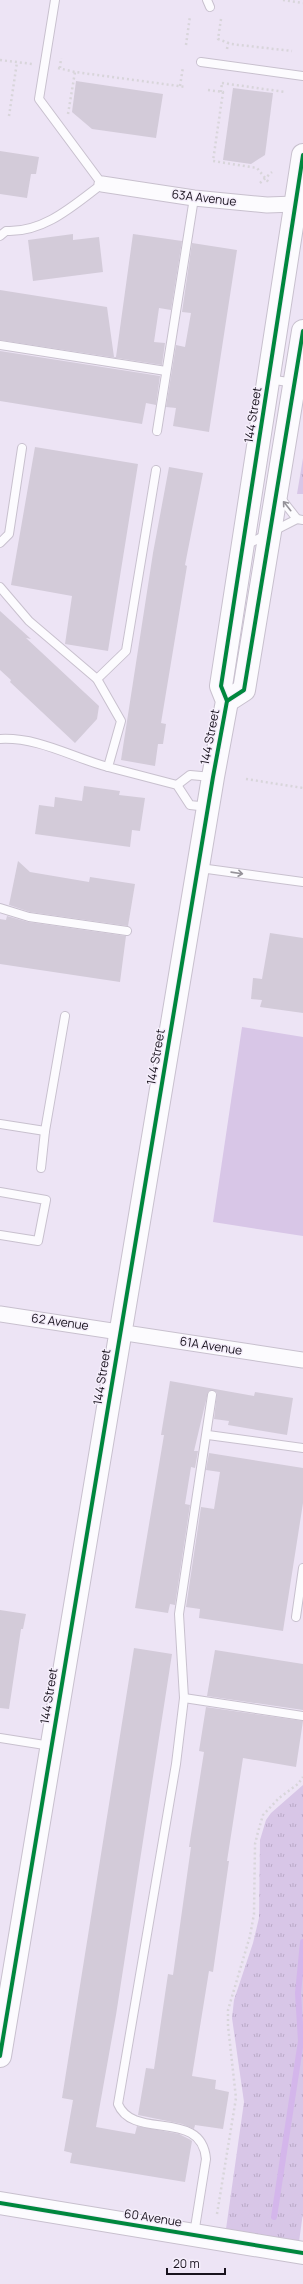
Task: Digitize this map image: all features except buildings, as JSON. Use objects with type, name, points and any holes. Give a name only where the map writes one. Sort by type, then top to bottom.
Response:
[{"type":"main road","name":"144 Street","points":[[0,2056],[119,1332],[199,868],[212,777],[227,701],[221,686],[269,379],[299,200],[303,156]]},
{"type":"main road","name":"144 Street","points":[[227,701],[244,690],[276,493],[299,384],[303,331]]},
{"type":"main road","name":"60 Avenue","points":[[0,2203],[303,2253]]},
{"type":"street","name":"63A Avenue","points":[[102,184],[194,198],[267,205],[299,200]]},
{"type":"street","name":"62 Avenue","points":[[0,1314],[119,1332]]},
{"type":"street","name":"61A Avenue","points":[[119,1332],[303,1360]]},
{"type":"lane","points":[[2,231],[16,232],[52,221],[102,184],[39,99],[56,0]]},
{"type":"lane","points":[[201,62],[303,76]]},
{"type":"lane","points":[[157,431],[194,198]]},
{"type":"lane","points":[[0,345],[166,371]]},
{"type":"lane","points":[[269,379],[299,384]]},
{"type":"lane","points":[[0,543],[9,534],[22,448]]},
{"type":"lane","points":[[97,679],[126,651],[156,470]]},
{"type":"lane","points":[[243,547],[300,519],[276,493]]},
{"type":"lane","points":[[0,587],[29,621],[97,679],[121,721],[108,767]]},
{"type":"lane","points":[[0,739],[18,738],[48,745],[84,761],[177,785],[190,805],[208,808]]},
{"type":"lane","points":[[177,785],[190,775],[212,777]]},
{"type":"lane","points":[[199,868],[303,882]]},
{"type":"lane","points":[[0,908],[29,917],[127,930]]},
{"type":"lane","points":[[41,1168],[45,1131],[65,1016]]},
{"type":"lane","points":[[0,1124],[45,1131]]},
{"type":"lane","points":[[0,1192],[46,1200],[38,1241],[0,1235]]},
{"type":"lane","points":[[194,2235],[206,2159],[205,2147],[200,2138],[186,2131],[129,2118],[121,2112],[118,2104],[176,1764],[184,1698],[179,1614],[208,1435],[212,1395]]},
{"type":"lane","points":[[208,1435],[303,1448]]},
{"type":"lane","points":[[296,1617],[303,1568]]},
{"type":"lane","points":[[184,1698],[303,1716]]},
{"type":"lane","points":[[0,1738],[51,1746]]},
{"type":"path","points":[[283,0],[303,3]]},
{"type":"path","points":[[186,45],[190,16]]},
{"type":"path","points":[[221,19],[218,39],[228,43],[292,51]]},
{"type":"path","points":[[227,49],[228,43]]},
{"type":"path","points":[[61,57],[59,68],[75,72],[186,87]]},
{"type":"path","points":[[0,60],[34,64]]},
{"type":"path","points":[[9,116],[16,62]]},
{"type":"path","points":[[180,86],[183,67]]},
{"type":"path","points":[[72,119],[68,114],[75,72]]},
{"type":"path","points":[[221,92],[223,77]]},
{"type":"path","points":[[222,83],[285,92]]},
{"type":"path","points":[[208,90],[224,92],[213,161],[257,168],[270,184]]},
{"type":"path","points":[[260,183],[272,172]]},
{"type":"path","points":[[246,779],[303,788]]},
{"type":"path","points":[[217,2214],[236,2098],[228,2026],[228,2010],[250,1936],[254,1914],[255,1844],[264,1815],[279,1798],[298,1784],[303,1777]]},
{"type":"green space","points":[[303,458],[303,494],[297,494]]},
{"type":"green space","points":[[242,1027],[303,1037],[303,1236],[213,1222]]},
{"type":"green space","points":[[303,1785],[303,2213],[298,2249],[225,2236],[244,2102],[232,2018],[234,2000],[253,1943],[259,1918],[260,1840],[266,1820],[271,1813]]},
{"type":"waterway","points":[[274,2217],[301,2041],[298,1993],[303,1942]]},
{"type":"cycle path","points":[[0,2056],[213,777],[227,701],[221,686],[303,155]]},
{"type":"cycle path","points":[[227,701],[244,690],[303,331]]},
{"type":"cycle path","points":[[0,2203],[303,2253]]}]
